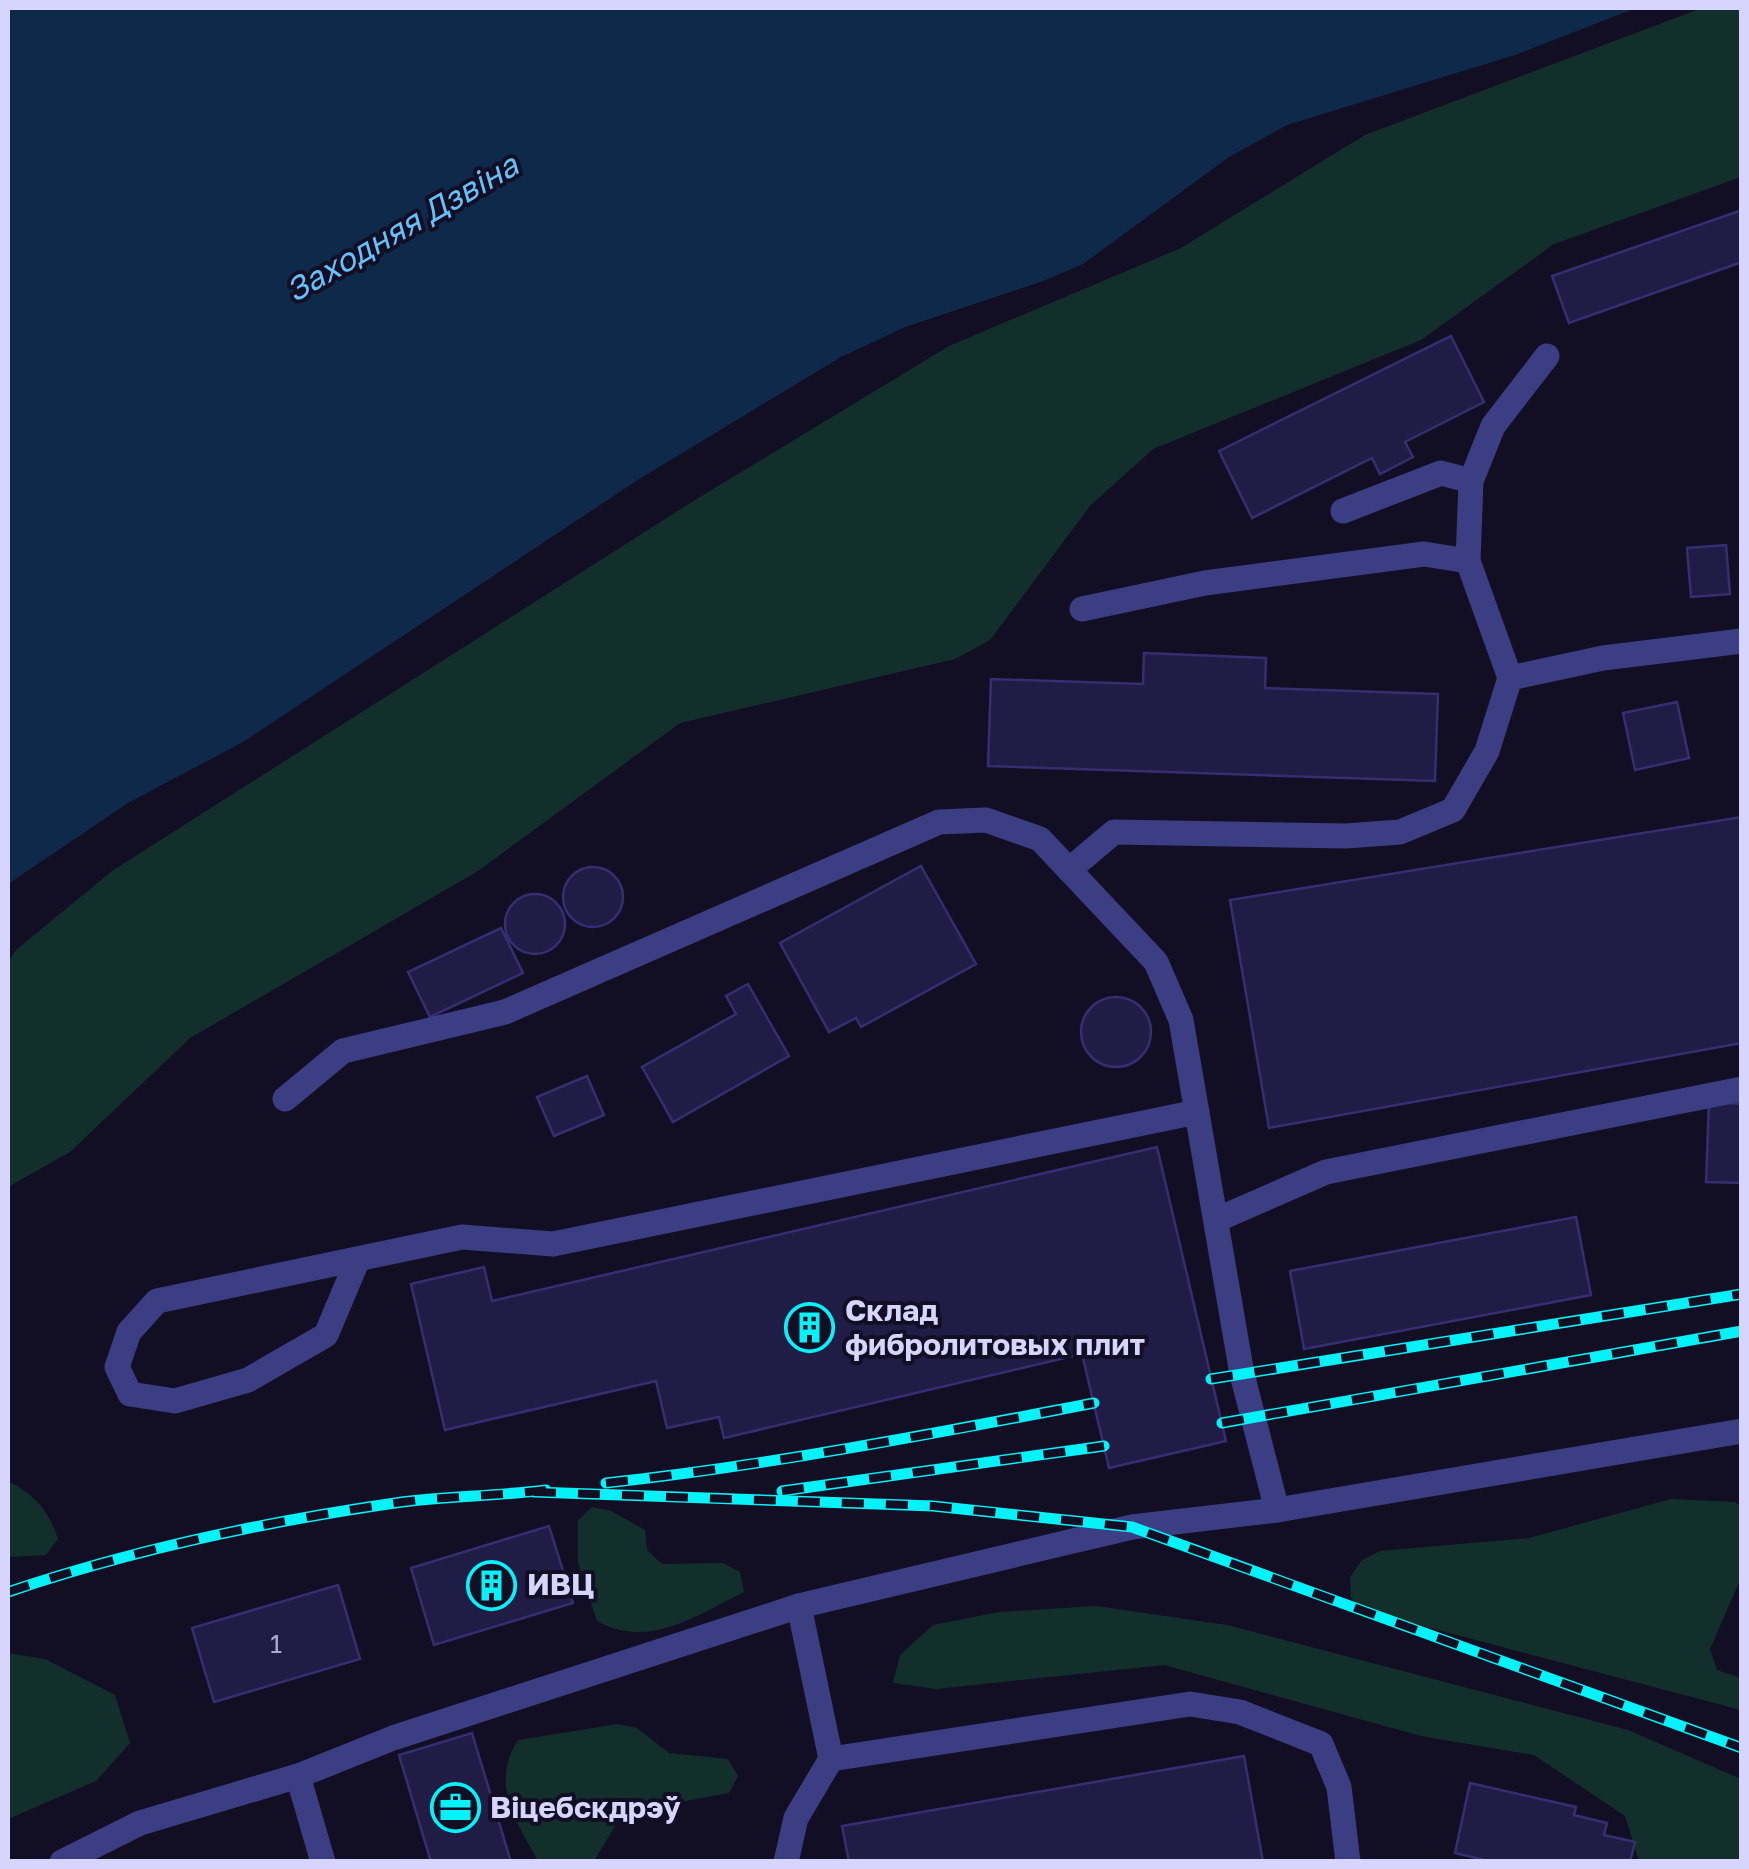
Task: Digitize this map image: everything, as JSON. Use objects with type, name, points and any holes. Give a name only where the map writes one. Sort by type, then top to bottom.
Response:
[{"type":"street","points":[[1069,870],[1114,832],[1346,836],[1400,832],[1453,810],[1488,751],[1510,678],[1468,561],[1472,481],[1493,426],[1547,356]]},
{"type":"street","points":[[1343,511],[1441,474],[1472,481]]},
{"type":"street","points":[[1082,609],[1205,583],[1424,554],[1468,561]]},
{"type":"street","points":[[1510,678],[1603,658],[1742,641]]},
{"type":"street","points":[[285,1100],[344,1051],[504,1012],[939,822],[986,820],[1040,838],[1156,962],[1181,1020],[1242,1374],[1276,1510]]},
{"type":"street","points":[[1216,1220],[1326,1172],[1742,1089]]},
{"type":"street","points":[[358,1259],[326,1335],[248,1380],[175,1401],[130,1394],[117,1367],[129,1332],[157,1301],[462,1237],[553,1244],[1197,1112]]},
{"type":"street","points":[[62,1862],[140,1823],[298,1776],[393,1738],[800,1606],[1132,1526],[1276,1510],[1742,1431]]},
{"type":"street","points":[[786,1862],[796,1818],[831,1759],[800,1606]]},
{"type":"street","points":[[831,1759],[1190,1704],[1240,1712],[1321,1744],[1339,1787],[1348,1862]]},
{"type":"street","points":[[298,1776],[323,1862]]},
{"type":"green space","points":[[1702,8],[1741,8],[1741,177],[1554,244],[1421,340],[1153,449],[1090,506],[990,640],[955,659],[680,723],[478,871],[190,1038],[70,1152],[8,1187],[8,962],[16,950],[112,871],[695,500],[949,346],[1181,248],[1365,135]]},
{"type":"green space","points":[[8,1481],[33,1498],[50,1520],[58,1539],[46,1555],[8,1557]]},
{"type":"green space","points":[[1671,1499],[1735,1502],[1741,1506],[1741,1578],[1710,1649],[1717,1670],[1741,1678],[1741,1710],[1366,1611],[1351,1598],[1350,1577],[1362,1560],[1380,1551],[1529,1538]]},
{"type":"green space","points":[[592,1507],[611,1511],[645,1530],[647,1550],[662,1564],[723,1563],[740,1572],[744,1592],[691,1619],[654,1631],[616,1629],[597,1621],[578,1563],[578,1520]]},
{"type":"green space","points":[[1096,1606],[1227,1625],[1628,1730],[1741,1779],[1741,1861],[1639,1861],[1625,1816],[1534,1755],[1421,1736],[1164,1665],[936,1689],[893,1683],[900,1655],[933,1625],[999,1612]]},
{"type":"green space","points":[[8,1653],[45,1659],[115,1695],[130,1743],[96,1781],[8,1819]]},
{"type":"green space","points":[[618,1724],[637,1728],[669,1753],[728,1759],[738,1776],[729,1793],[648,1808],[617,1823],[594,1861],[538,1861],[515,1817],[506,1787],[510,1756],[518,1740]]},
{"type":"water","name":"Заходняя Дзвіна","points":[[8,8],[1636,8],[1515,55],[1287,125],[1229,157],[1083,264],[905,327],[841,357],[636,481],[243,742],[128,803],[8,884]]},
{"type":"building","points":[[1742,210],[1742,262],[1569,323],[1552,276]]},
{"type":"building","points":[[1451,336],[1484,402],[1405,442],[1413,457],[1380,474],[1372,458],[1252,518],[1219,451]]},
{"type":"building","points":[[1726,545],[1730,594],[1691,597],[1687,548]]},
{"type":"building","points":[[1144,653],[1266,658],[1265,688],[1438,694],[1435,781],[988,766],[991,679],[1143,684]]},
{"type":"building","points":[[1677,702],[1689,758],[1635,770],[1623,713]]},
{"type":"building","points":[[1742,817],[1742,1043],[1269,1128],[1230,900]]},
{"type":"building","points":[[921,866],[976,964],[861,1027],[856,1018],[829,1032],[780,943]]},
{"type":"building","points":[[593,867],[615,875],[623,897],[615,919],[593,927],[571,919],[563,897],[571,875]]},
{"type":"building","points":[[535,894],[556,903],[565,924],[556,945],[535,954],[514,945],[505,924],[514,903]]},
{"type":"building","points":[[501,928],[523,973],[430,1017],[408,972]]},
{"type":"building","points":[[748,984],[789,1056],[673,1122],[642,1067],[736,1014],[726,996]]},
{"type":"building","points":[[1116,997],[1130,999],[1141,1007],[1149,1018],[1149,1046],[1141,1057],[1130,1065],[1116,1067],[1102,1065],[1091,1057],[1083,1046],[1081,1032],[1083,1018],[1091,1007],[1102,999]]},
{"type":"building","points":[[587,1076],[604,1115],[554,1136],[537,1097]]},
{"type":"building","points":[[1709,1102],[1742,1104],[1742,1183],[1706,1182]]},
{"type":"building","name":"Склад фибролитовых плит","points":[[1157,1147],[1226,1441],[1109,1468],[1082,1354],[724,1438],[719,1417],[667,1428],[656,1381],[445,1430],[411,1284],[484,1267],[492,1301]]},
{"type":"building","points":[[1576,1217],[1591,1295],[1304,1349],[1290,1271]]},
{"type":"building","name":"ИВЦ","points":[[549,1526],[573,1603],[434,1645],[411,1568]]},
{"type":"building","points":[[338,1585],[360,1659],[214,1702],[192,1628]]},
{"type":"building","name":"Віцебскдрэў","points":[[472,1733],[511,1862],[431,1862],[399,1755]]},
{"type":"building","points":[[1244,1756],[1263,1862],[849,1862],[842,1826]]},
{"type":"building","points":[[1470,1783],[1576,1807],[1574,1815],[1607,1823],[1604,1835],[1635,1842],[1630,1862],[1493,1862],[1455,1853]]},
{"type":"railway","points":[[1211,1379],[1742,1294]]},
{"type":"railway","points":[[1222,1423],[1742,1331]]},
{"type":"railway","points":[[606,1483],[790,1458],[1094,1403]]},
{"type":"railway","points":[[782,1491],[1104,1446]]},
{"type":"railway","points":[[8,1592],[153,1550],[302,1518],[402,1502],[546,1490]]},
{"type":"railway","points":[[534,1492],[933,1506],[1132,1527],[1742,1748]]},
{"type":"place","name":"Склад фибролитовых плит","points":[[810,1328]]},
{"type":"place","name":"ИВЦ","points":[[492,1585]]},
{"type":"place","name":"Віцебскдрэў","points":[[455,1808]]}]
